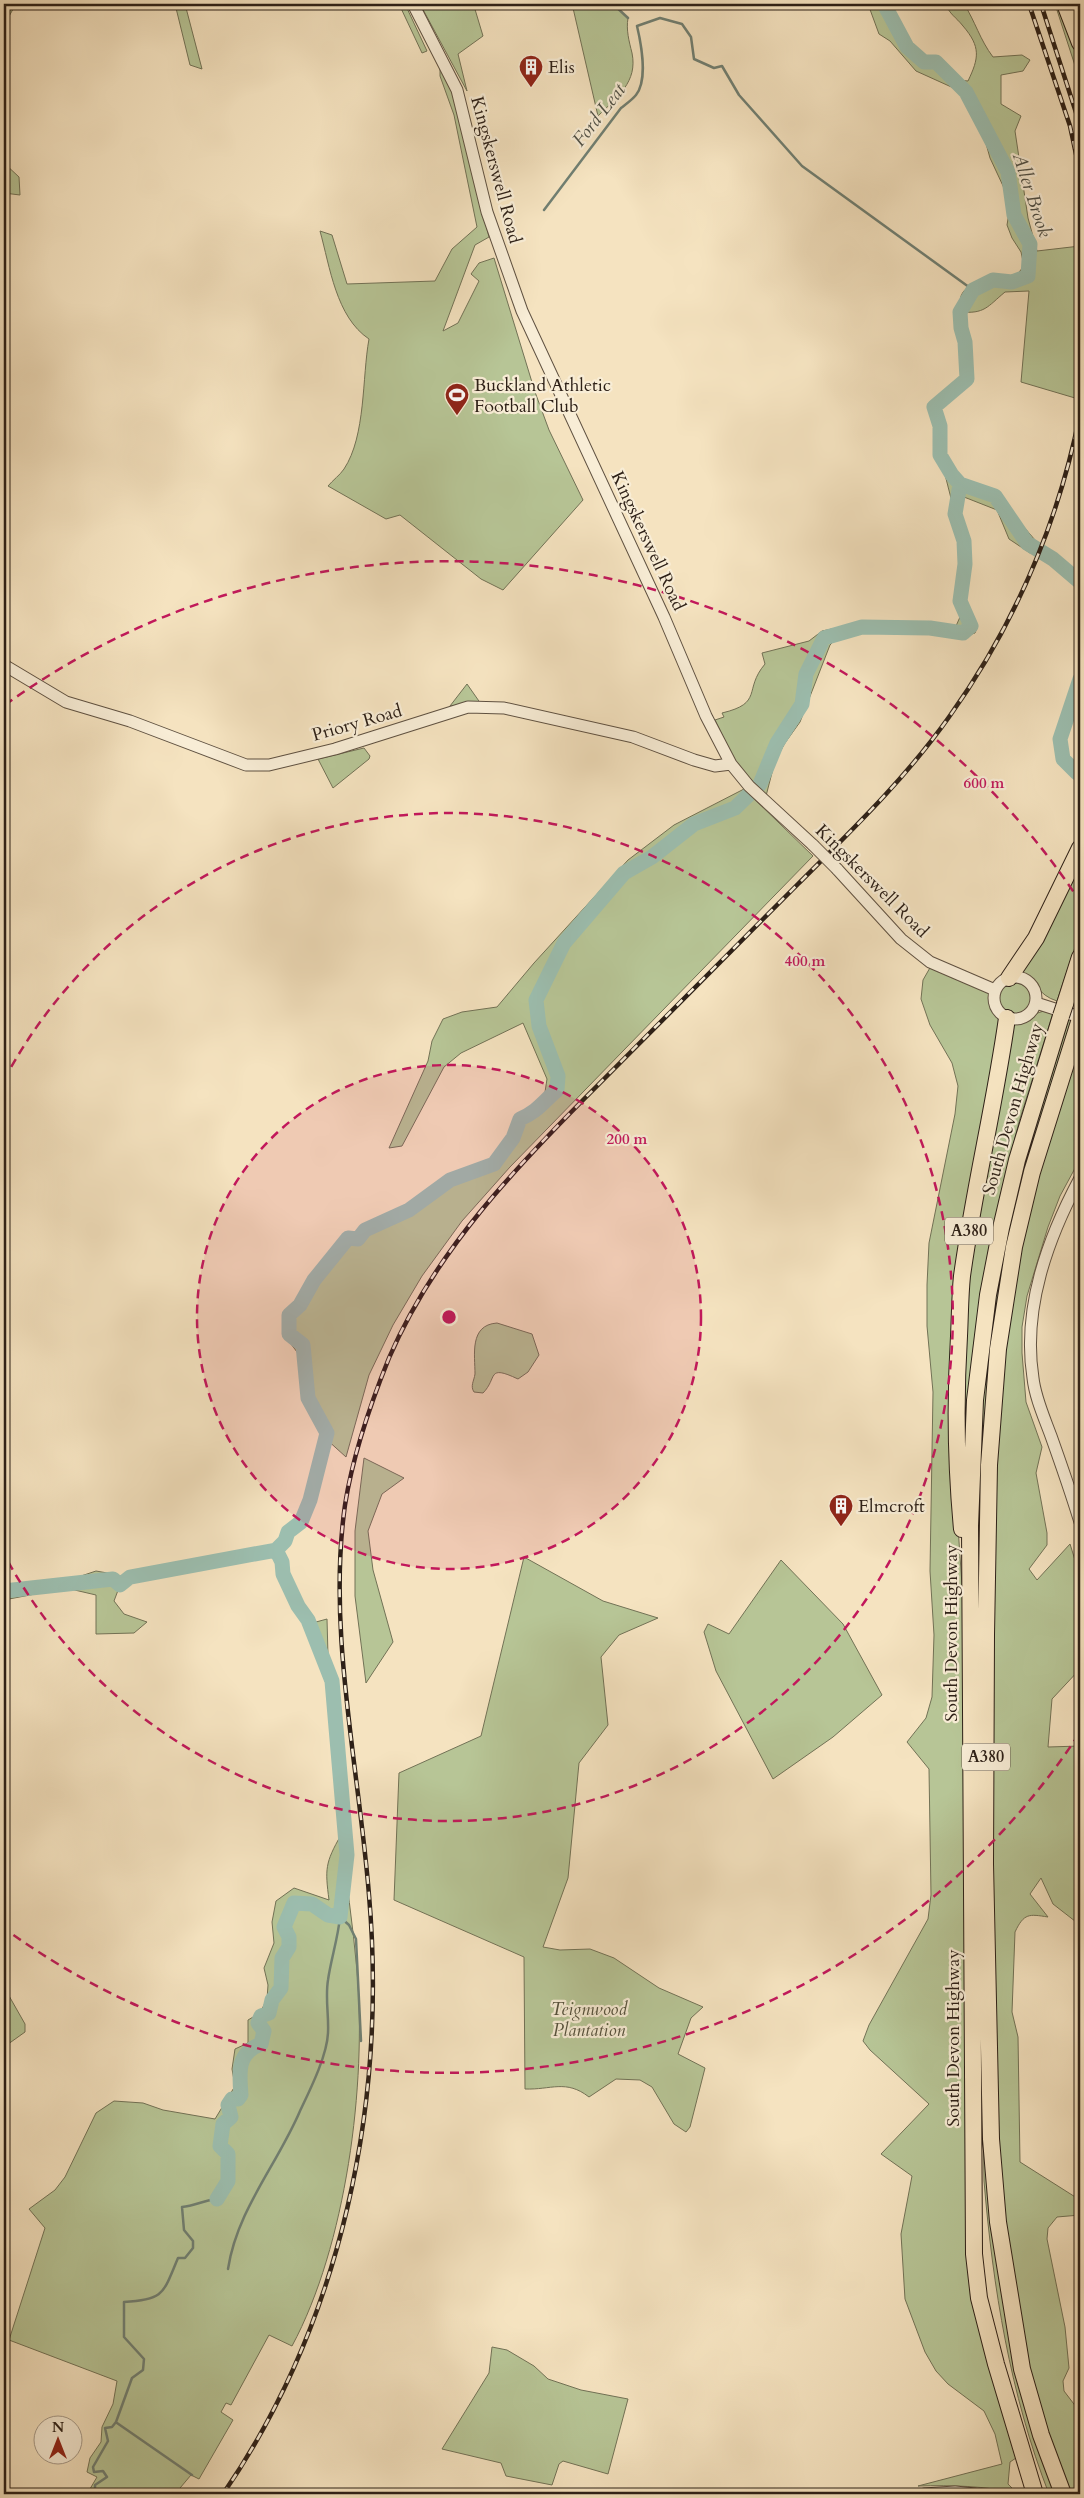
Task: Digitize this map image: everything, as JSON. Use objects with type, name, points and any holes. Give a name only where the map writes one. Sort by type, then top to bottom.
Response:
[{"type":"highway","points":[[1065,4],[1080,43]]},
{"type":"highway","points":[[1009,978],[1036,938],[1080,848]]},
{"type":"highway","name":"South Devon Highway","points":[[1036,2494],[996,2364],[979,2298],[974,2254],[970,1526],[975,1400],[988,1295],[1017,1160],[1080,957]]},
{"type":"highway","name":"A380","points":[[971,1629],[956,1447],[956,1384],[962,1278],[1007,1018]]},
{"type":"highway","name":"South Devon Highway","points":[[1063,2494],[1041,2435],[1022,2369],[997,2213],[990,2109],[986,1864],[986,1635],[989,1465],[998,1349],[1014,1247],[1032,1172],[1080,1019]]},
{"type":"street","name":"Kingskerswell Road","points":[[413,4],[457,90],[487,212],[522,310],[664,616],[706,716],[731,764],[749,786],[836,869],[901,939],[930,962],[995,990]]},
{"type":"street","name":"Priory Road","points":[[4,666],[66,702],[130,720],[246,765],[269,765],[335,749],[468,707],[504,708],[633,736],[694,760],[715,766],[731,764]]},
{"type":"street","points":[[1009,978],[1023,979],[1029,982],[1036,995],[1036,1003],[1025,1017],[1019,1019],[1007,1018],[994,1005],[995,990],[1002,981],[1009,978]]},
{"type":"street","points":[[1036,1003],[1080,1019]]},
{"type":"street","points":[[1080,1178],[1063,1210],[1038,1282],[1032,1319],[1030,1349],[1033,1379],[1042,1413],[1080,1522]]},
{"type":"street","points":[[924,2494],[956,2492],[975,2494]]},
{"type":"green space","points":[[4,4],[16,4],[4,25]]},
{"type":"green space","points":[[175,4],[185,4],[202,69],[190,65]]},
{"type":"green space","points":[[399,4],[405,4],[427,51],[422,53]]},
{"type":"green space","points":[[420,4],[488,4],[474,6],[483,36],[458,54],[467,91]]},
{"type":"green space","points":[[539,4],[613,4],[628,18],[633,63],[632,72],[629,81],[619,95],[598,116],[573,8],[550,9]]},
{"type":"green space","points":[[868,4],[884,4],[907,47],[924,62],[935,65],[956,80],[968,81],[976,59],[976,53],[969,33],[951,13],[946,4],[964,4],[993,57],[1022,55],[1030,60],[1023,71],[1001,75],[1001,104],[1021,116],[1015,131],[1028,218],[1037,251],[1080,246],[1080,365],[1075,398],[1021,382],[1029,291],[1005,292],[980,311],[960,312],[961,296],[970,286],[985,280],[1015,277],[1024,266],[1021,252],[1012,238],[1007,225],[1009,213],[1004,188],[990,158],[982,129],[958,90],[916,71],[890,41],[879,34]]},
{"type":"green space","points":[[1055,4],[1065,4],[1080,42],[1080,81]]},
{"type":"green space","name":"Buckland Athletic Football Club","points":[[440,68],[451,88],[489,237],[475,245],[443,331],[458,323],[479,281],[471,274],[479,263],[494,258],[535,392],[549,430],[583,500],[503,590],[481,579],[400,515],[386,519],[328,486],[344,469],[356,440],[360,423],[369,339],[358,330],[342,305],[331,275],[320,231],[332,235],[347,284],[435,281],[452,249],[477,227],[454,115],[440,76]]},
{"type":"green space","points":[[4,163],[19,177],[20,195],[4,193]]},
{"type":"green space","points":[[940,455],[964,479],[993,491],[1035,540],[1030,553],[1009,539],[997,510],[964,497],[955,514]]},
{"type":"green space","points":[[960,601],[977,628],[975,633],[965,636],[930,633],[870,632],[838,637],[830,645],[800,722],[775,761],[766,796],[756,788],[752,780],[737,766],[715,720],[724,717],[722,713],[743,705],[748,700],[755,681],[765,664],[762,653],[809,641],[822,631],[866,622],[956,626],[960,617]]},
{"type":"green space","points":[[467,684],[481,704],[450,706]]},
{"type":"green space","points":[[364,748],[370,756],[369,759],[333,788],[318,759]]},
{"type":"green space","points":[[744,789],[813,856],[510,1167],[462,1221],[422,1276],[393,1325],[369,1375],[346,1457],[325,1438],[308,1405],[300,1356],[285,1336],[289,1315],[300,1305],[314,1280],[348,1238],[358,1239],[365,1230],[409,1210],[450,1180],[494,1164],[513,1138],[520,1119],[545,1092],[547,1079],[523,1023],[461,1053],[444,1067],[402,1146],[389,1148],[428,1061],[432,1041],[443,1019],[462,1012],[497,1007],[534,963],[628,860],[674,825]]},
{"type":"green space","points":[[1080,858],[1080,932],[1057,1001],[1045,995],[1030,981],[1020,976]]},
{"type":"green space","points":[[931,966],[988,991],[993,1011],[1003,1021],[980,1133],[954,1469],[964,1614],[976,2207],[988,2308],[1019,2456],[1010,2462],[1008,2484],[1017,2493],[968,2486],[918,2486],[1002,2464],[995,2434],[984,2411],[948,2384],[936,2371],[925,2352],[905,2299],[901,2234],[912,2176],[881,2154],[929,2104],[870,2050],[863,2041],[869,2025],[928,1919],[931,1895],[929,1769],[907,1742],[926,1718],[932,1697],[934,1635],[930,1571],[933,1392],[927,1326],[927,1285],[929,1243],[955,1114],[958,1086],[952,1063],[930,1025],[921,999],[923,980]]},
{"type":"green space","points":[[1015,983],[1027,987],[1031,999],[1027,1011],[1015,1015],[1003,1011],[999,999],[1003,987]]},
{"type":"green space","points":[[1047,1011],[1053,1013],[1019,1122],[999,1201],[966,1495],[960,1451],[966,1298],[1011,1024],[1021,1022],[1038,1013]]},
{"type":"green space","points":[[1064,1016],[1073,1020],[993,1351],[989,2179],[1057,2494],[1049,2494],[1024,2418],[1005,2340],[992,2261],[984,2181],[976,1581],[981,1390],[1001,1228]]},
{"type":"green space","points":[[1080,1036],[1080,1159],[1060,1196],[1048,1227],[1027,1296],[1022,1327],[1022,1353],[1026,1402],[1042,1447],[1036,1473],[1047,1533],[1047,1545],[1029,1569],[1037,1580],[1070,1544],[1080,1576],[1080,1669],[1052,1699],[1048,1747],[1080,1746],[1080,1925],[1053,1904],[1041,1878],[1030,1894],[1048,1917],[1028,1916],[1021,1921],[1015,1932],[1012,2012],[1018,2037],[1020,2162],[1080,2200],[1080,2215],[1057,2217],[1048,2228],[1047,2239],[1065,2327],[1069,2368],[1063,2381],[1064,2391],[1080,2412],[1080,2494],[1067,2494],[1029,2367],[1007,2250],[995,2104],[990,1599],[1001,1376],[1019,1248],[1039,1173]]},
{"type":"green space","points":[[497,1323],[532,1334],[539,1355],[528,1372],[518,1379],[497,1373],[483,1393],[474,1392],[472,1386],[475,1374],[475,1350],[478,1335],[488,1325]]},
{"type":"green space","points":[[364,1458],[404,1478],[382,1494],[368,1531],[373,1570],[393,1642],[366,1683],[355,1596],[355,1531]]},
{"type":"green space","name":"Teignwood Plantation","points":[[524,1557],[603,1601],[658,1618],[619,1635],[601,1657],[608,1725],[579,1763],[568,1878],[543,1947],[560,1950],[590,1949],[614,1958],[659,1988],[703,2007],[691,2018],[678,2054],[705,2068],[690,2127],[686,2132],[674,2124],[652,2087],[640,2080],[616,2079],[589,2097],[573,2088],[565,2087],[525,2089],[524,1957],[394,1900],[399,1773],[481,1736]]},
{"type":"green space","points":[[781,1560],[843,1624],[882,1695],[833,1737],[773,1779],[716,1671],[704,1632],[708,1624],[729,1634]]},
{"type":"green space","points":[[96,1571],[119,1575],[120,1585],[114,1601],[124,1614],[147,1622],[134,1633],[96,1634],[96,1595],[66,1588],[4,1600],[4,1587],[72,1579]]},
{"type":"green space","points":[[327,1619],[329,1692],[305,1625]]},
{"type":"green space","points":[[341,1835],[357,1971],[359,2063],[355,2113],[339,2213],[311,2306],[292,2346],[269,2335],[231,2405],[226,2403],[221,2412],[233,2420],[199,2479],[191,2475],[175,2494],[87,2494],[97,2477],[87,2472],[90,2458],[101,2442],[102,2427],[113,2404],[117,2381],[9,2340],[45,2228],[29,2209],[55,2190],[65,2177],[96,2113],[114,2101],[143,2103],[163,2110],[215,2119],[235,2086],[232,2069],[235,2049],[248,2043],[248,2020],[260,2013],[267,1999],[268,1985],[264,1968],[274,1943],[272,1922],[276,1901],[294,1888],[329,1900],[327,1873],[329,1860]]},
{"type":"green space","points":[[4,1987],[25,2024],[25,2032],[4,2047]]},
{"type":"green space","points":[[492,2347],[507,2350],[534,2366],[548,2379],[581,2390],[628,2399],[608,2474],[563,2461],[559,2464],[552,2485],[506,2476],[501,2463],[442,2449],[489,2373]]},
{"type":"waterway","name":"Ford Leat","points":[[613,4],[628,18]]},
{"type":"waterway","name":"Aller Brook","points":[[884,4],[907,47],[924,62],[936,62],[966,92],[1008,172],[1014,215],[1030,244],[1028,276],[1012,282],[993,280],[973,290],[960,312],[961,328],[965,342],[967,379],[934,407],[940,426],[940,455],[960,484],[995,496],[1027,543],[1053,559],[1080,582]]},
{"type":"waterway","points":[[637,26],[660,18],[682,24],[691,37],[694,59],[714,68],[722,66],[739,95],[802,166],[973,290]]},
{"type":"waterway","name":"Ford Leat","points":[[544,210],[621,108],[636,95],[640,88],[643,71],[637,26]]},
{"type":"waterway","points":[[217,2199],[228,2181],[228,2154],[220,2146],[223,2124],[231,2117],[228,2105],[232,2099],[238,2099],[241,2095],[241,2064],[247,2053],[261,2044],[264,2031],[258,2023],[261,2016],[269,2013],[272,2000],[281,1988],[282,1958],[289,1947],[289,1937],[284,1927],[294,1903],[312,1904],[328,1915],[340,1917],[347,1855],[332,1681],[308,1620],[298,1606],[283,1574],[282,1562],[276,1550],[285,1541],[288,1532],[301,1522],[310,1500],[327,1433],[308,1398],[303,1345],[289,1334],[289,1315],[300,1305],[314,1280],[348,1238],[358,1239],[365,1230],[409,1210],[450,1180],[494,1164],[513,1138],[520,1119],[536,1110],[557,1090],[558,1076],[539,1026],[536,1000],[564,943],[624,873],[652,857],[694,824],[735,808],[760,784],[777,743],[802,704],[806,674],[824,638],[862,627],[930,628],[963,633],[971,626],[960,601],[965,564],[964,541],[955,514],[960,484]]},
{"type":"waterway","name":"Aller Brook","points":[[1077,773],[1063,759],[1060,739],[1080,679]]},
{"type":"waterway","points":[[4,1591],[113,1579],[120,1585],[130,1577],[276,1550]]},
{"type":"waterway","points":[[340,1917],[349,1925],[356,1939],[361,2041]]},
{"type":"waterway","points":[[228,2269],[240,2227],[259,2188],[291,2131],[325,2052],[328,2033],[328,1980],[340,1917]]},
{"type":"waterway","points":[[95,2494],[95,2485],[107,2477],[103,2471],[94,2472],[93,2467],[108,2441],[105,2428],[112,2427],[116,2422],[132,2378],[143,2370],[144,2359],[124,2337],[124,2302],[148,2299],[161,2292],[178,2258],[185,2258],[193,2248],[193,2241],[184,2230],[182,2207],[217,2199]]},
{"type":"waterway","points":[[117,2423],[192,2475]]},
{"type":"railway","points":[[1029,4],[1070,126],[1080,173]]},
{"type":"railway","points":[[1041,4],[1080,125]]},
{"type":"railway","points":[[223,2494],[264,2427],[299,2357],[326,2283],[347,2208],[362,2130],[371,2052],[373,1973],[369,1895],[346,1700],[342,1650],[340,1553],[348,1486],[357,1448],[389,1358],[408,1319],[430,1282],[454,1246],[508,1179],[877,804],[915,761],[949,717],[994,647],[1031,573],[1059,495],[1071,455],[1080,414]]},
{"type":"place","name":"Elis","points":[[531,88]]},
{"type":"place","name":"Buckland Athletic Football Club","points":[[457,416]]},
{"type":"place","name":"Elmcroft","points":[[841,1527]]}]
